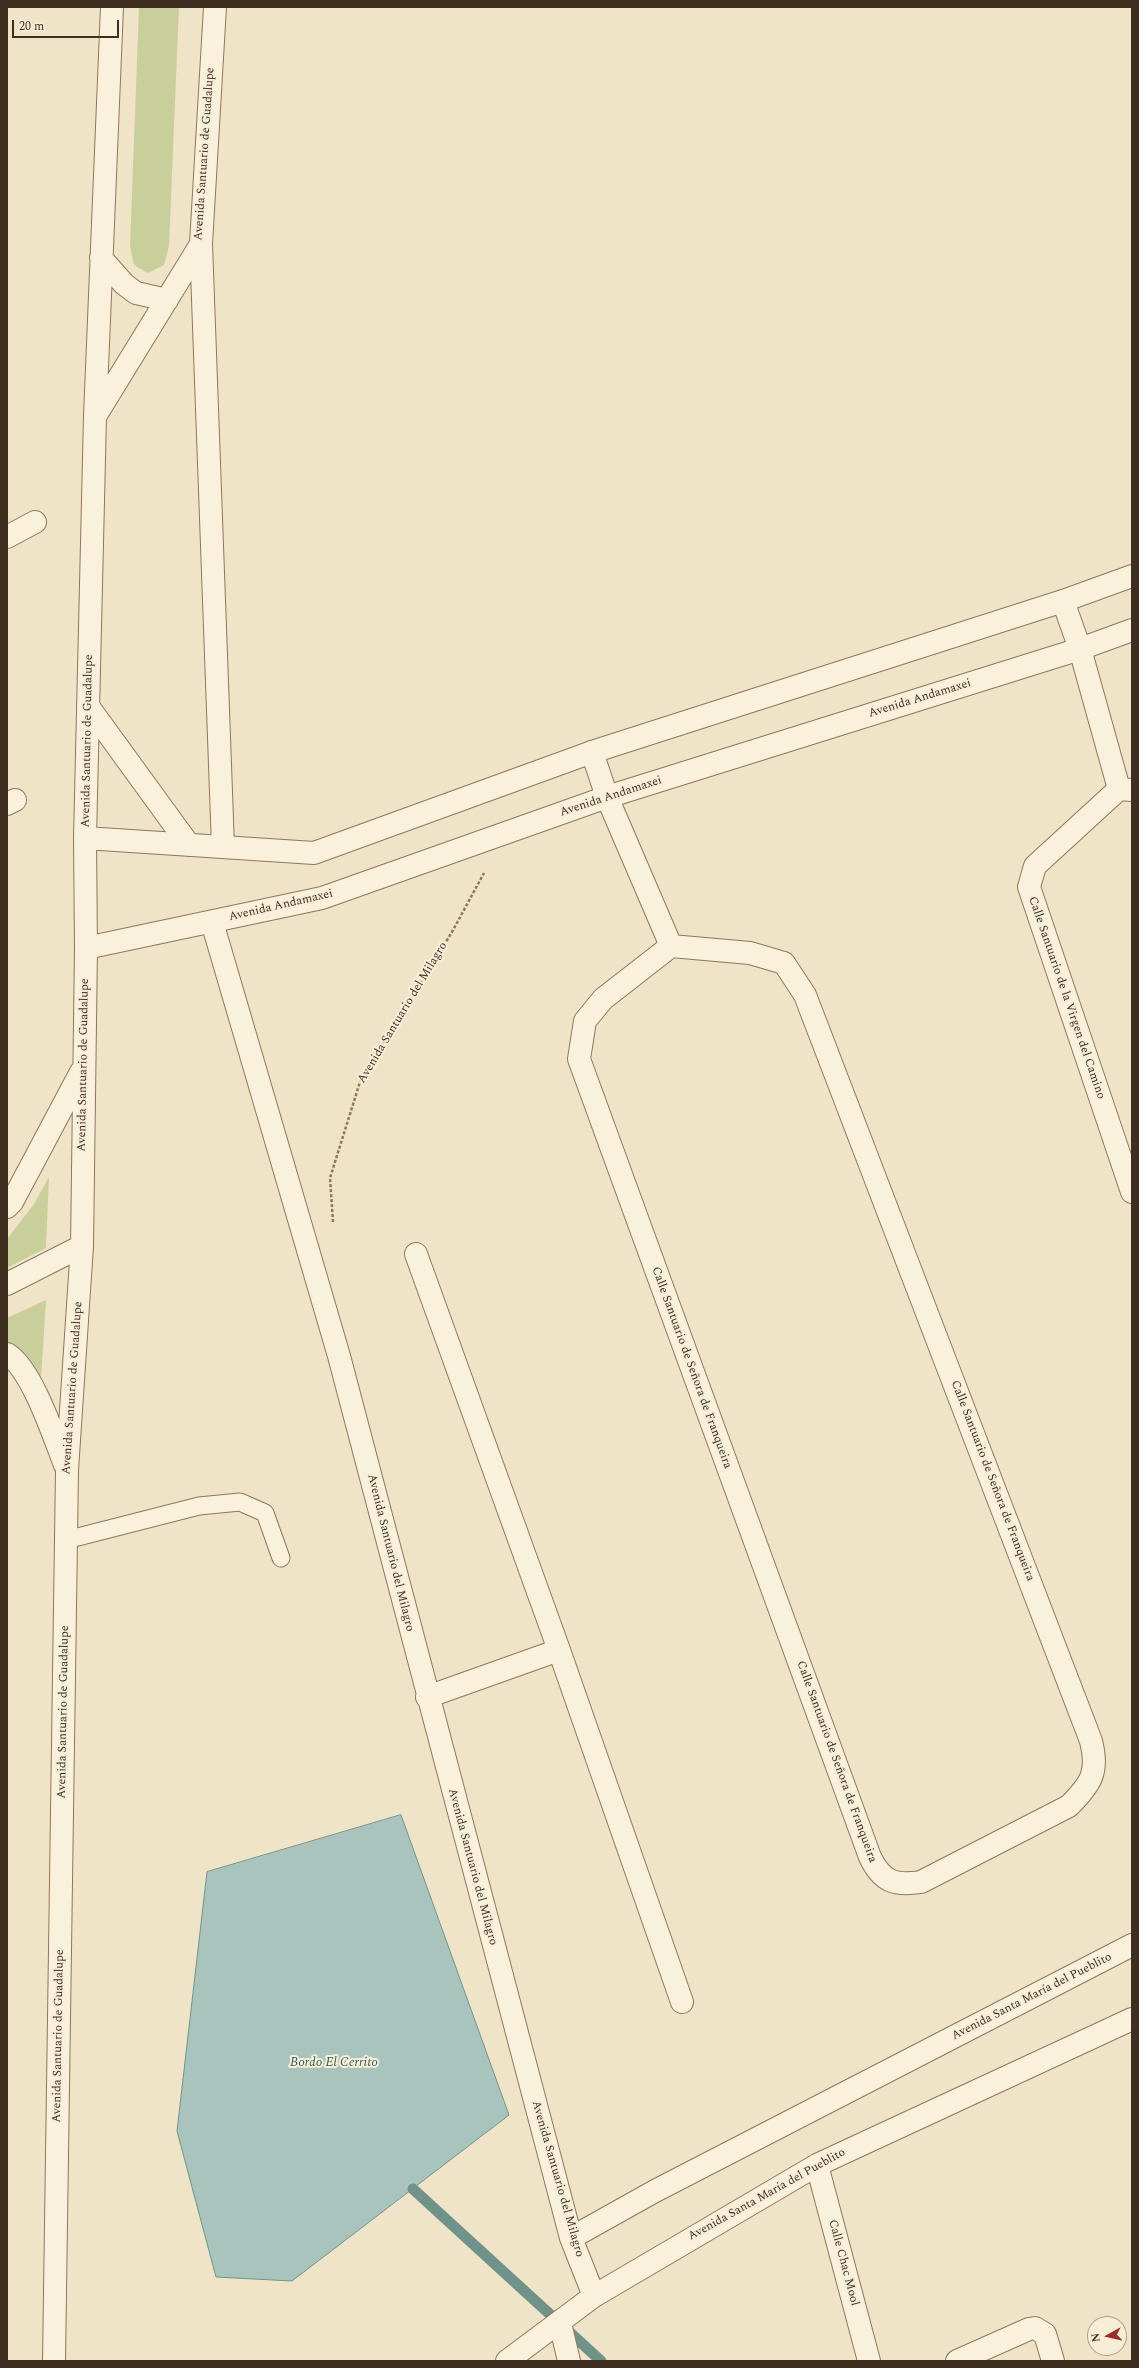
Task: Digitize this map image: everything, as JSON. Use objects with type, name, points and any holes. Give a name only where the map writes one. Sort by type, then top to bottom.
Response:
[{"type":"street","name":"Avenida Santuario de Guadalupe","points":[[54,2361],[67,1470],[82,1246],[83,1069],[86,948],[85,838],[95,416],[112,7]]},
{"type":"street","name":"Avenida Santuario de Guadalupe","points":[[95,416],[201,244],[215,7]]},
{"type":"street","points":[[201,244],[223,847]]},
{"type":"street","points":[[102,258],[124,284],[136,293],[167,300]]},
{"type":"street","points":[[7,537],[35,522]]},
{"type":"street","points":[[85,838],[314,853],[592,752],[1063,601],[1132,576]]},
{"type":"street","name":"Calle Santuario de la Virgen del Camino","points":[[1063,601],[1125,789],[1035,866],[1031,872],[1029,886],[1132,1192]]},
{"type":"street","name":"Avenida Andamaxei","points":[[86,948],[322,898],[607,797],[1080,649],[1132,630]]},
{"type":"street","points":[[88,706],[189,845]]},
{"type":"street","points":[[592,752],[607,797],[671,946]]},
{"type":"street","name":"Avenida Santuario del Milagro","points":[[212,922],[339,1356],[427,1697],[571,2238],[594,2296]]},
{"type":"street","name":"Calle Santuario de Señora de Franqueira","points":[[671,946],[750,953],[784,963],[805,995],[1091,1741],[1095,1759],[1093,1776],[1082,1793],[1069,1806],[922,1882],[904,1884],[887,1880],[876,1870],[870,1857],[579,1059],[580,1044],[585,1021],[603,1000],[671,946]]},
{"type":"street","points":[[7,1207],[12,1202],[83,1069]]},
{"type":"street","points":[[7,1284],[82,1246]]},
{"type":"street","points":[[416,1254],[559,1650],[682,2002]]},
{"type":"street","points":[[7,1354],[13,1358],[32,1385],[67,1470]]},
{"type":"street","points":[[427,1697],[559,1650]]},
{"type":"street","name":"Avenida Santa María del Pueblito","points":[[571,2238],[669,2184],[1132,1945]]},
{"type":"street","name":"Avenida Santa María del Pueblito","points":[[507,2361],[560,2323],[594,2296],[817,2165],[1132,2019]]},
{"type":"street","name":"Calle Chac Mool","points":[[817,2165],[869,2361]]},
{"type":"street","points":[[560,2323],[569,2361]]},
{"type":"street","points":[[957,2361],[1029,2329],[1035,2328],[1045,2334],[1053,2361]]},
{"type":"lane","points":[[66,1540],[199,1506],[240,1502],[265,1513],[281,1558]]},
{"type":"path","name":"Avenida Santuario del Milagro","points":[[333,1224],[330,1178],[360,1082],[452,932],[505,833]]},
{"type":"green space","points":[[139,7],[179,7],[169,246],[164,265],[148,273],[134,265],[130,246]]},
{"type":"green space","points":[[49,1177],[46,1248],[7,1268],[7,1239],[34,1204]]},
{"type":"green space","points":[[46,1300],[41,1378],[17,1353],[7,1348],[7,1318]]},
{"type":"water","name":"Bordo El Cerrito","points":[[401,1815],[509,2115],[292,2281],[216,2277],[177,2131],[207,1872]]},
{"type":"waterway","points":[[413,2189],[601,2361]]}]
